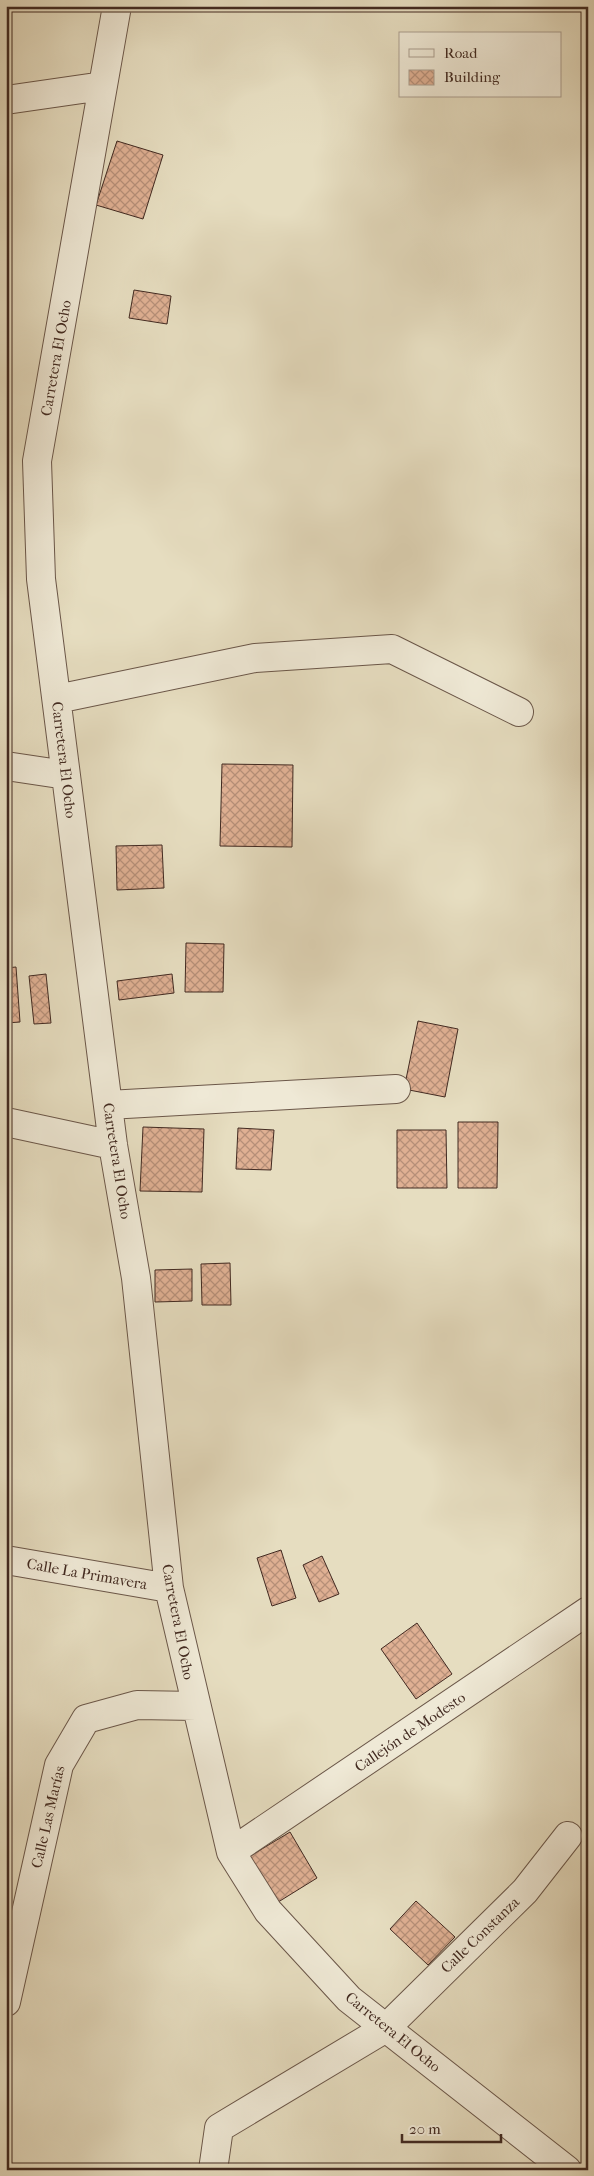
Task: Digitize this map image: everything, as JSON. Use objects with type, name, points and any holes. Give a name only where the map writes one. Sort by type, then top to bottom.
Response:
[{"type":"street","name":"Carretera El Ocho","points":[[117,6],[37,461],[41,579],[113,1145],[136,1278],[169,1588],[231,1852],[268,1911],[349,1999],[567,2170]]},
{"type":"street","points":[[6,100],[103,86]]},
{"type":"street","points":[[57,699],[255,658],[392,649],[519,712]]},
{"type":"street","points":[[6,766],[66,775]]},
{"type":"street","points":[[108,1105],[396,1089]]},
{"type":"street","points":[[6,1122],[113,1145]]},
{"type":"street","name":"Calle La Primavera","points":[[6,1560],[169,1588]]},
{"type":"street","name":"Callejón de Modesto","points":[[231,1852],[588,1611]]},
{"type":"street","name":"Calle Las Marías","points":[[6,2002],[59,1765],[86,1719],[137,1705],[196,1706]]},
{"type":"street","name":"Calle Constanza","points":[[213,2170],[219,2128],[386,2028],[525,1890],[568,1836]]},
{"type":"building","points":[[117,141],[163,155],[143,219],[96,205]]},
{"type":"building","points":[[134,290],[171,296],[167,324],[129,318]]},
{"type":"building","points":[[222,764],[293,765],[292,847],[220,846]]},
{"type":"building","points":[[162,845],[164,888],[117,890],[116,846]]},
{"type":"building","points":[[186,943],[224,944],[223,992],[185,992]]},
{"type":"building","points":[[16,967],[20,1022],[6,1023],[6,968]]},
{"type":"building","points":[[46,974],[51,1023],[34,1024],[29,976]]},
{"type":"building","points":[[172,974],[174,993],[119,1000],[117,981]]},
{"type":"building","points":[[418,1021],[458,1029],[445,1097],[404,1089]]},
{"type":"building","points":[[458,1122],[498,1122],[497,1188],[458,1188]]},
{"type":"building","points":[[143,1127],[204,1129],[202,1192],[140,1191]]},
{"type":"building","points":[[238,1128],[274,1130],[271,1170],[236,1169]]},
{"type":"building","points":[[397,1130],[446,1130],[447,1188],[397,1188]]},
{"type":"building","points":[[230,1263],[231,1305],[202,1305],[201,1264]]},
{"type":"building","points":[[192,1269],[192,1301],[155,1302],[155,1270]]},
{"type":"building","points":[[281,1550],[296,1598],[272,1606],[257,1558]]},
{"type":"building","points":[[322,1556],[339,1594],[319,1602],[303,1565]]},
{"type":"building","points":[[417,1623],[452,1674],[416,1699],[381,1649]]},
{"type":"building","points":[[290,1832],[317,1878],[275,1904],[247,1858]]},
{"type":"building","points":[[416,1901],[455,1937],[428,1965],[390,1929]]}]
